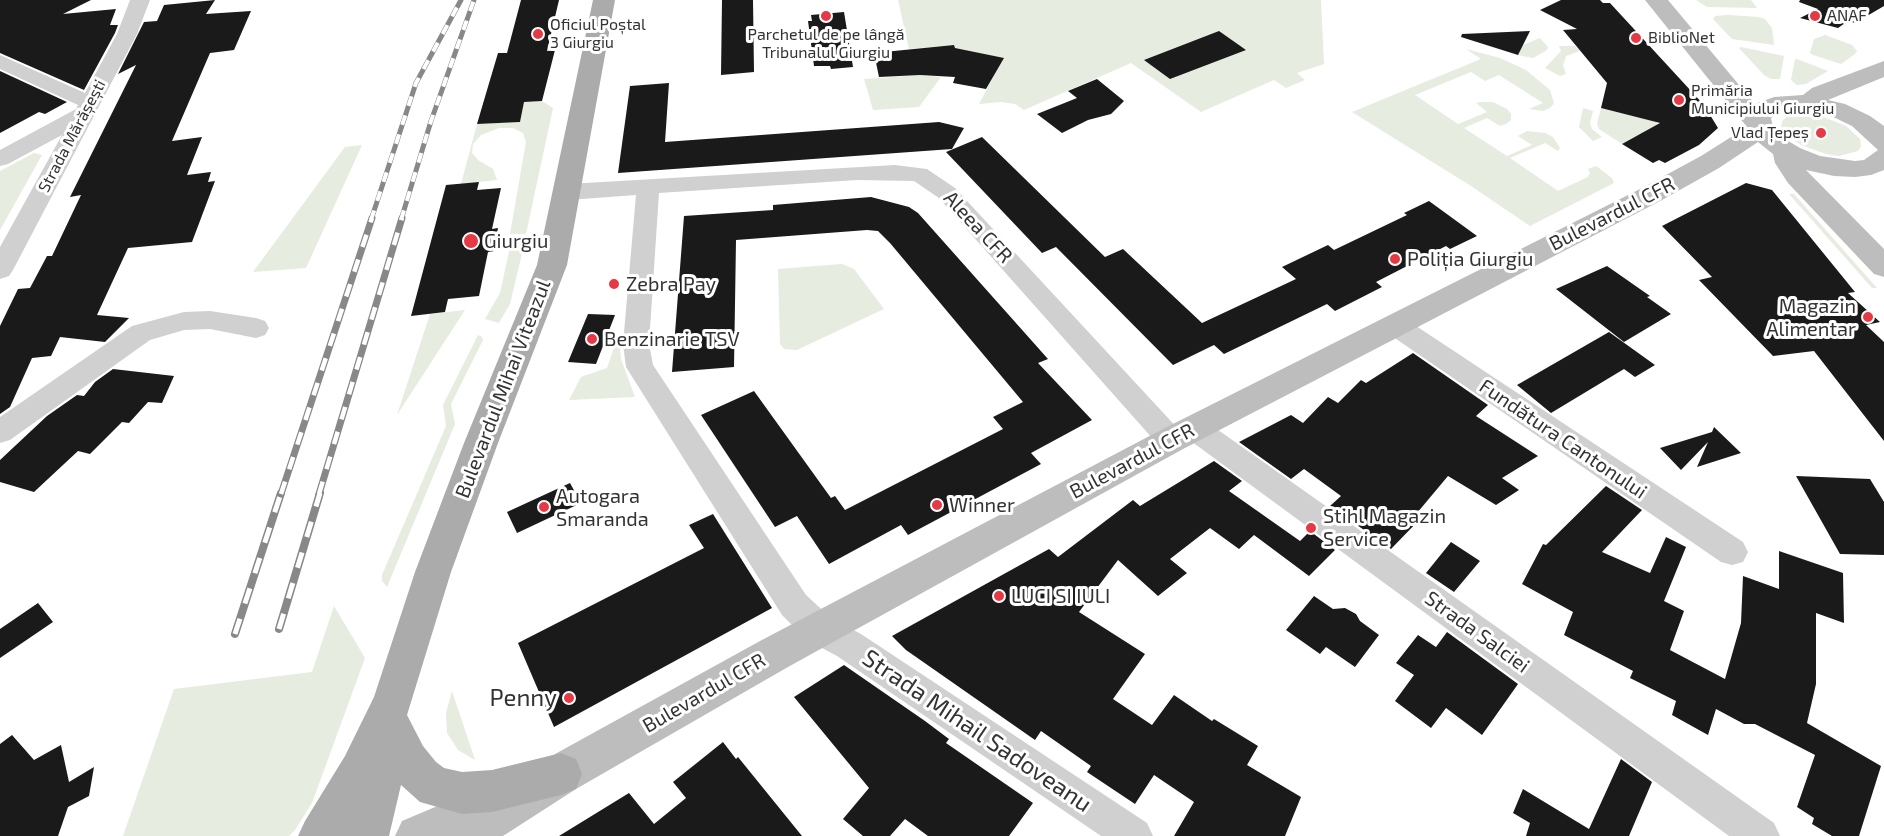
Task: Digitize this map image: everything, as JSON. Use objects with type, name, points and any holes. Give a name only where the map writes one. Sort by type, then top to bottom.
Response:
[{"type":"main road","name":"Bulevardul Mihai Viteazul","points":[[367,836],[378,799],[391,712],[445,540],[549,274],[568,192],[604,0]]},
{"type":"main road","points":[[1656,0],[1760,127],[1782,149],[1827,167],[1872,163]]},
{"type":"main road","points":[[1682,30],[1750,85],[1799,102],[1849,115],[1875,132],[1884,144]]},
{"type":"main road","points":[[1799,102],[1859,80],[1884,68]]},
{"type":"main road","points":[[1849,115],[1849,99],[1859,80]]},
{"type":"main road","name":"Bulevardul CFR","points":[[464,836],[561,774],[819,629],[1183,434],[1710,162],[1760,127],[1759,115],[1766,107],[1799,102]]},
{"type":"main road","points":[[1782,149],[1797,177],[1884,267]]},
{"type":"main road","name":"Bulevardul CFR","points":[[1710,162],[1782,149]]},
{"type":"main road","points":[[1855,235],[1842,209],[1839,194],[1844,182],[1872,163]]},
{"type":"main road","name":"Bulevardul Mihai Viteazul","points":[[320,836],[360,771],[391,712]]},
{"type":"main road","points":[[391,712],[397,742],[421,777],[435,787],[462,793],[492,791],[561,774]]},
{"type":"main road","name":"Bulevardul CFR","points":[[417,836],[561,774]]},
{"type":"street","name":"Strada Mărășești","points":[[0,270],[127,34],[140,0]]},
{"type":"street","points":[[0,61],[87,108]]},
{"type":"street","points":[[0,159],[87,108]]},
{"type":"street","name":"Aleea CFR","points":[[568,192],[857,173],[919,174],[934,182],[947,193],[1183,434]]},
{"type":"street","name":"Strada Mihail Sadoveanu","points":[[648,188],[636,344],[640,367],[794,605],[819,629],[849,645],[1134,836]]},
{"type":"street","points":[[0,432],[141,333],[184,321],[210,320],[256,328]]},
{"type":"street","name":"Fundătura Cantonului","points":[[1395,325],[1732,552]]},
{"type":"street","name":"Strada Salciei","points":[[1183,434],[1761,836]]},
{"type":"shaded area","points":[[898,0],[1321,0],[1324,64],[1297,73],[1305,80],[1286,88],[1274,80],[1201,112],[1131,63],[1024,110],[1015,104],[1001,102],[979,104],[1003,58],[955,54],[954,45],[909,49]]},
{"type":"shaded area","points":[[1696,0],[1751,0],[1757,8],[1707,7]]},
{"type":"shaded area","points":[[1715,16],[1765,19],[1772,28],[1774,45],[1732,39],[1713,19]]},
{"type":"shaded area","points":[[1825,35],[1852,45],[1857,51],[1841,64],[1810,53],[1814,39]]},
{"type":"shaded area","points":[[1540,38],[1548,47],[1547,50],[1533,58],[1518,55],[1523,45]]},
{"type":"shaded area","points":[[1559,46],[1575,46],[1580,51],[1566,56],[1563,65],[1566,74],[1560,76],[1545,68],[1561,51]]},
{"type":"shaded area","points":[[1739,48],[1784,56],[1780,79],[1771,79],[1764,75]]},
{"type":"shaded area","points":[[1466,49],[1500,58],[1526,70],[1550,90],[1554,103],[1543,111],[1529,109],[1543,103],[1499,75],[1485,81],[1471,72],[1415,95],[1458,124],[1487,112],[1476,103],[1493,102],[1507,109],[1511,114],[1511,120],[1506,124],[1500,126],[1487,118],[1464,128],[1507,156],[1532,145],[1518,136],[1527,131],[1545,133],[1553,137],[1560,148],[1558,151],[1545,143],[1510,158],[1558,191],[1588,177],[1590,173],[1588,169],[1596,166],[1612,178],[1614,183],[1530,226],[1471,186],[1352,112],[1481,59]]},
{"type":"shaded area","points":[[1795,59],[1828,71],[1806,84],[1797,85],[1791,80]]},
{"type":"shaded area","points":[[532,74],[524,102],[483,104],[491,76]]},
{"type":"shaded area","points":[[920,75],[941,77],[919,107],[873,110],[864,79]]},
{"type":"shaded area","points":[[542,101],[553,108],[526,234],[510,234],[526,142],[523,133],[513,128],[499,128],[481,135],[473,144],[472,153],[478,160],[493,169],[497,180],[461,184],[477,124],[520,122],[524,102]]},
{"type":"shaded area","points":[[1583,108],[1593,111],[1590,123],[1592,129],[1602,137],[1593,141],[1579,127]]},
{"type":"shaded area","points":[[1601,108],[1656,122],[1663,130],[1640,139],[1636,136],[1622,144],[1599,129],[1597,124]]},
{"type":"shaded area","points":[[1797,113],[1821,116],[1846,126],[1860,139],[1861,146],[1858,151],[1839,156],[1801,145],[1784,132],[1781,125],[1789,115]]},
{"type":"shaded area","points":[[362,145],[306,268],[253,272],[345,147]]},
{"type":"shaded area","points":[[34,153],[42,155],[0,230],[0,171]]},
{"type":"shaded area","points":[[1789,194],[1794,194],[1877,288],[1872,288]]},
{"type":"shaded area","points":[[524,245],[510,304],[499,323],[485,319],[500,293],[510,247]]},
{"type":"shaded area","points":[[842,264],[854,269],[884,309],[797,350],[784,349],[780,344],[778,269]]},
{"type":"shaded area","points":[[465,310],[397,415],[430,314]]},
{"type":"shaded area","points":[[619,333],[621,359],[635,397],[569,400],[581,377],[607,368]]},
{"type":"shaded area","points":[[478,335],[483,340],[451,404],[455,424],[387,587],[382,581],[382,575],[446,426],[443,405]]},
{"type":"shaded area","points":[[334,606],[365,658],[312,803],[295,830],[289,836],[123,836],[174,689],[312,672]]},
{"type":"shaded area","points":[[452,691],[475,760],[458,750],[447,733],[446,713]]},
{"type":"building","points":[[0,0],[91,0],[63,14],[116,9],[110,25],[118,25],[115,33],[84,90],[0,53]]},
{"type":"building","points":[[215,0],[206,14],[251,11],[234,50],[210,53],[172,141],[202,137],[187,175],[211,172],[208,182],[215,181],[192,242],[128,248],[97,315],[129,318],[105,342],[60,337],[51,356],[32,358],[10,407],[0,414],[0,326],[18,289],[30,288],[47,256],[52,256],[81,195],[70,197],[136,65],[118,74],[144,22],[157,21],[164,5]]},
{"type":"building","points":[[521,0],[559,0],[547,51],[555,50],[542,101],[524,102],[520,122],[477,124],[498,53],[507,53]]},
{"type":"building","points":[[722,0],[753,0],[754,72],[721,75]]},
{"type":"building","name":"Primăria Municipiului Giurgiu","points":[[1561,0],[1600,0],[1603,3],[1610,3],[1704,105],[1718,128],[1699,145],[1665,163],[1659,160],[1653,163],[1622,144],[1660,123],[1601,108],[1607,83],[1563,30],[1577,29],[1540,10]]},
{"type":"building","points":[[1800,0],[1884,0],[1884,6],[1855,23],[1848,21],[1838,28],[1800,18],[1818,9],[1799,2]]},
{"type":"building","points":[[844,12],[853,67],[831,69],[830,66],[814,66],[808,21],[812,21],[811,15]]},
{"type":"building","points":[[1219,31],[1246,50],[1170,79],[1144,60]]},
{"type":"building","points":[[1530,31],[1518,55],[1461,37],[1462,34]]},
{"type":"building","points":[[954,45],[955,48],[1004,58],[986,89],[953,83],[955,77],[920,75],[879,77],[874,53]]},
{"type":"building","points":[[0,71],[67,102],[45,114],[39,112],[0,133]]},
{"type":"building","points":[[1097,79],[1124,101],[1111,114],[1088,120],[1062,133],[1037,114],[1077,98],[1068,91]]},
{"type":"building","points":[[669,83],[665,142],[939,122],[964,128],[952,149],[618,173],[630,86]]},
{"type":"building","points":[[982,137],[1105,257],[1123,249],[1202,323],[1296,279],[1282,267],[1328,245],[1334,250],[1407,215],[1404,213],[1429,201],[1477,236],[1450,249],[1446,246],[1376,282],[1382,287],[1335,311],[1327,304],[1224,354],[1214,345],[1173,365],[1056,247],[1042,253],[946,152]]},
{"type":"building","points":[[479,182],[477,190],[501,188],[492,229],[498,228],[494,251],[488,252],[479,296],[448,299],[445,312],[411,316],[446,185]]},
{"type":"building","points":[[1746,183],[1772,190],[1855,292],[1848,293],[1880,322],[1866,325],[1884,342],[1884,441],[1814,351],[1773,356],[1699,280],[1712,277],[1662,226]]},
{"type":"building","points":[[871,197],[909,207],[918,213],[1048,359],[1038,363],[1092,420],[1031,453],[1041,464],[908,535],[901,525],[829,564],[797,516],[775,527],[701,415],[754,391],[831,498],[835,496],[845,510],[1003,429],[993,417],[1023,402],[890,243],[878,231],[867,230],[736,240],[734,367],[672,372],[684,216],[773,210],[773,205]]},
{"type":"building","points":[[1607,266],[1671,314],[1624,342],[1556,289]]},
{"type":"building","name":"Benzinarie TSV","points":[[588,314],[615,315],[596,364],[568,362]]},
{"type":"building","points":[[1609,332],[1655,365],[1635,377],[1624,369],[1551,413],[1517,385]]},
{"type":"building","points":[[1413,353],[1488,405],[1476,416],[1538,456],[1502,478],[1519,490],[1496,505],[1448,476],[1417,513],[1422,517],[1391,549],[1330,506],[1341,496],[1304,469],[1291,479],[1239,442],[1291,415],[1303,423],[1328,397],[1338,403],[1361,380],[1366,383]]},
{"type":"building","points":[[113,369],[174,376],[162,403],[148,402],[129,423],[122,422],[90,454],[78,451],[34,492],[0,482],[0,460],[47,416],[77,395],[84,396],[95,382]]},
{"type":"building","points":[[1714,427],[1741,453],[1697,467],[1708,442],[1681,470],[1660,448],[1712,432]]},
{"type":"building","points":[[1214,461],[1242,481],[1229,491],[1300,541],[1310,531],[1335,550],[1309,576],[1254,535],[1239,549],[1210,528],[1170,559],[1187,573],[1158,596],[1118,560],[1079,612],[1145,654],[1113,699],[1152,725],[1174,695],[1212,721],[1214,719],[1258,746],[1247,765],[1301,797],[1285,836],[1174,836],[1194,802],[1154,775],[1135,804],[1087,772],[1091,766],[1041,731],[1035,740],[906,650],[892,636],[1049,549],[1058,557],[1133,500],[1140,506]]},
{"type":"building","points":[[1796,476],[1870,479],[1884,502],[1884,555],[1840,554]]},
{"type":"building","name":"Autogara Smaranda","points":[[570,483],[581,503],[517,533],[507,512]]},
{"type":"building","points":[[1606,486],[1642,510],[1602,552],[1650,573],[1666,537],[1686,547],[1664,601],[1684,611],[1670,650],[1725,679],[1741,623],[1743,576],[1779,589],[1779,551],[1843,573],[1844,623],[1816,613],[1816,684],[1807,723],[1881,766],[1859,836],[1832,836],[1812,824],[1814,818],[1797,807],[1815,755],[1755,724],[1744,724],[1716,709],[1708,735],[1672,715],[1676,701],[1630,678],[1633,671],[1564,635],[1573,612],[1522,584],[1543,544],[1546,545]]},
{"type":"building","points":[[713,514],[772,608],[554,727],[518,643],[704,548],[689,525]]},
{"type":"building","points":[[1451,542],[1480,561],[1454,592],[1426,573]]},
{"type":"building","points":[[1314,596],[1333,609],[1345,608],[1356,614],[1360,621],[1379,635],[1355,667],[1326,647],[1320,654],[1286,630]]},
{"type":"building","points":[[38,603],[53,622],[0,658],[0,629]]},
{"type":"building","points":[[1447,632],[1518,684],[1482,735],[1446,708],[1431,728],[1395,701],[1414,675],[1396,663],[1418,635],[1436,647]]},
{"type":"building","points":[[844,665],[949,739],[946,743],[1033,803],[1009,836],[928,836],[905,819],[890,836],[863,836],[843,819],[869,788],[794,697]]},
{"type":"building","points":[[12,735],[34,760],[61,745],[69,782],[94,767],[89,796],[68,807],[58,836],[0,836],[0,744]]},
{"type":"building","points":[[723,742],[736,759],[738,757],[802,836],[559,836],[629,793],[654,824],[686,798],[673,782]]},
{"type":"building","points":[[1621,759],[1652,782],[1629,836],[1526,836],[1530,823],[1513,813],[1523,789],[1589,829]]},
{"type":"railway","points":[[371,220],[416,83],[461,0]]},
{"type":"railway","points":[[401,220],[431,121],[474,0]]},
{"type":"railway","points":[[281,494],[372,218]]},
{"type":"railway","points":[[319,494],[402,218]]},
{"type":"railway","points":[[235,634],[281,493]]},
{"type":"railway","points":[[279,629],[320,493]]},
{"type":"place","name":"Parchetul de pe lângă Tribunalul Giurgiu","points":[[826,16]]},
{"type":"place","name":"ANAF","points":[[1815,16]]},
{"type":"place","name":"Oficiul Poștal 3 Giurgiu","points":[[538,34]]},
{"type":"place","name":"BiblioNet","points":[[1636,38]]},
{"type":"place","name":"Primăria Municipiului Giurgiu","points":[[1679,100]]},
{"type":"place","name":"Vlad Țepeș","points":[[1821,133]]},
{"type":"place","name":"Giurgiu","points":[[471,241]]},
{"type":"place","name":"Poliția Giurgiu","points":[[1395,259]]},
{"type":"place","name":"Zebra Pay","points":[[614,284]]},
{"type":"place","name":"Magazin Alimentar","points":[[1868,317]]},
{"type":"place","name":"Benzinarie TSV","points":[[592,339]]},
{"type":"place","name":"Winner","points":[[937,505]]},
{"type":"place","name":"Autogara Smaranda","points":[[544,507]]},
{"type":"place","name":"Stihl Magazin Service","points":[[1311,528]]},
{"type":"place","name":"LUCI SI IULI","points":[[999,596]]},
{"type":"place","name":"Penny","points":[[569,698]]}]
